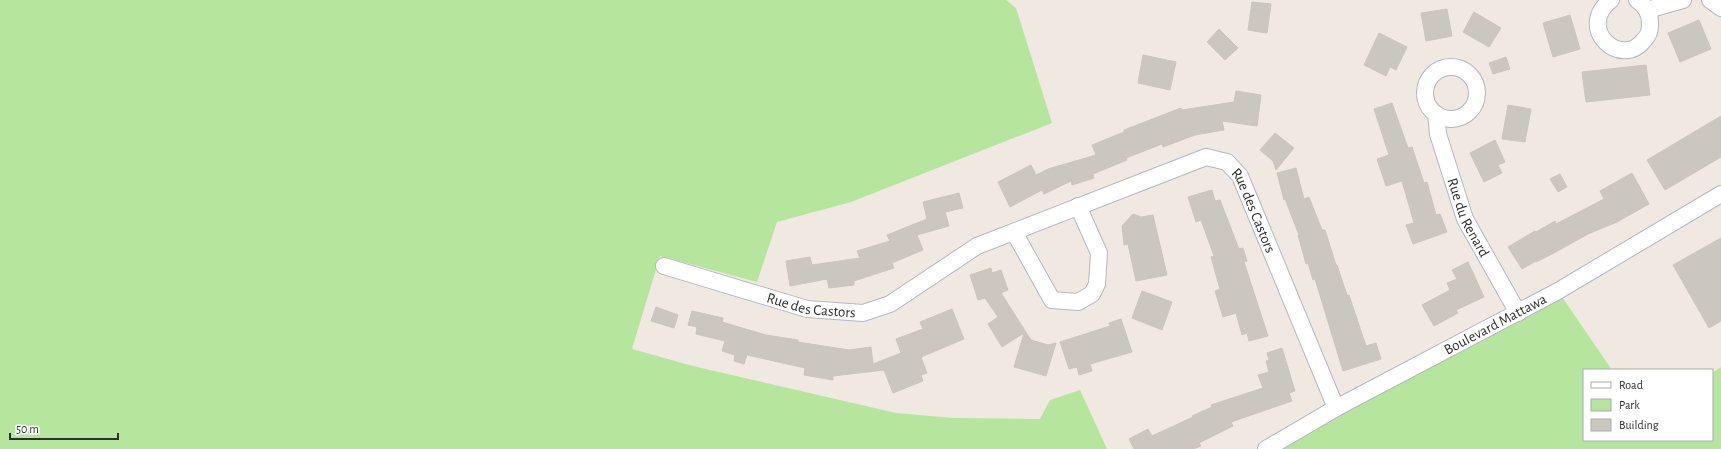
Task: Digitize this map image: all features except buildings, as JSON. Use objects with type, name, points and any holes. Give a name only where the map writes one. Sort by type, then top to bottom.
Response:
[{"type":"street","points":[[1611,0],[1600,12],[1597,20],[1598,29],[1601,38],[1607,44],[1616,49],[1625,50],[1642,44],[1647,37],[1650,28],[1650,19],[1642,5],[1683,0]]},
{"type":"street","points":[[1710,0],[1721,8]]},
{"type":"street","name":"Rue du Renard","points":[[1436,114],[1438,134],[1465,219],[1518,313]]},
{"type":"street","name":"Rue des Castors","points":[[664,266],[807,309],[863,313],[890,304],[977,246],[1206,157],[1227,162],[1240,176],[1336,408]]},
{"type":"street","name":"Boulevard Mattawa","points":[[1266,449],[1336,408],[1518,313],[1596,269],[1721,194]]},
{"type":"street","points":[[1014,232],[1052,300],[1078,302],[1092,294],[1097,284],[1099,253],[1078,206]]},
{"type":"green space","points":[[0,0],[1006,0],[1016,8],[1052,123],[851,202],[777,222],[757,282],[660,256],[632,349],[693,366],[896,413],[953,418],[1040,419],[1050,400],[1080,390],[1107,449],[0,449]]},
{"type":"green space","points":[[1558,291],[1611,369],[1583,369],[1583,441],[1713,441],[1713,372],[1721,367],[1721,449],[1266,449]]}]
